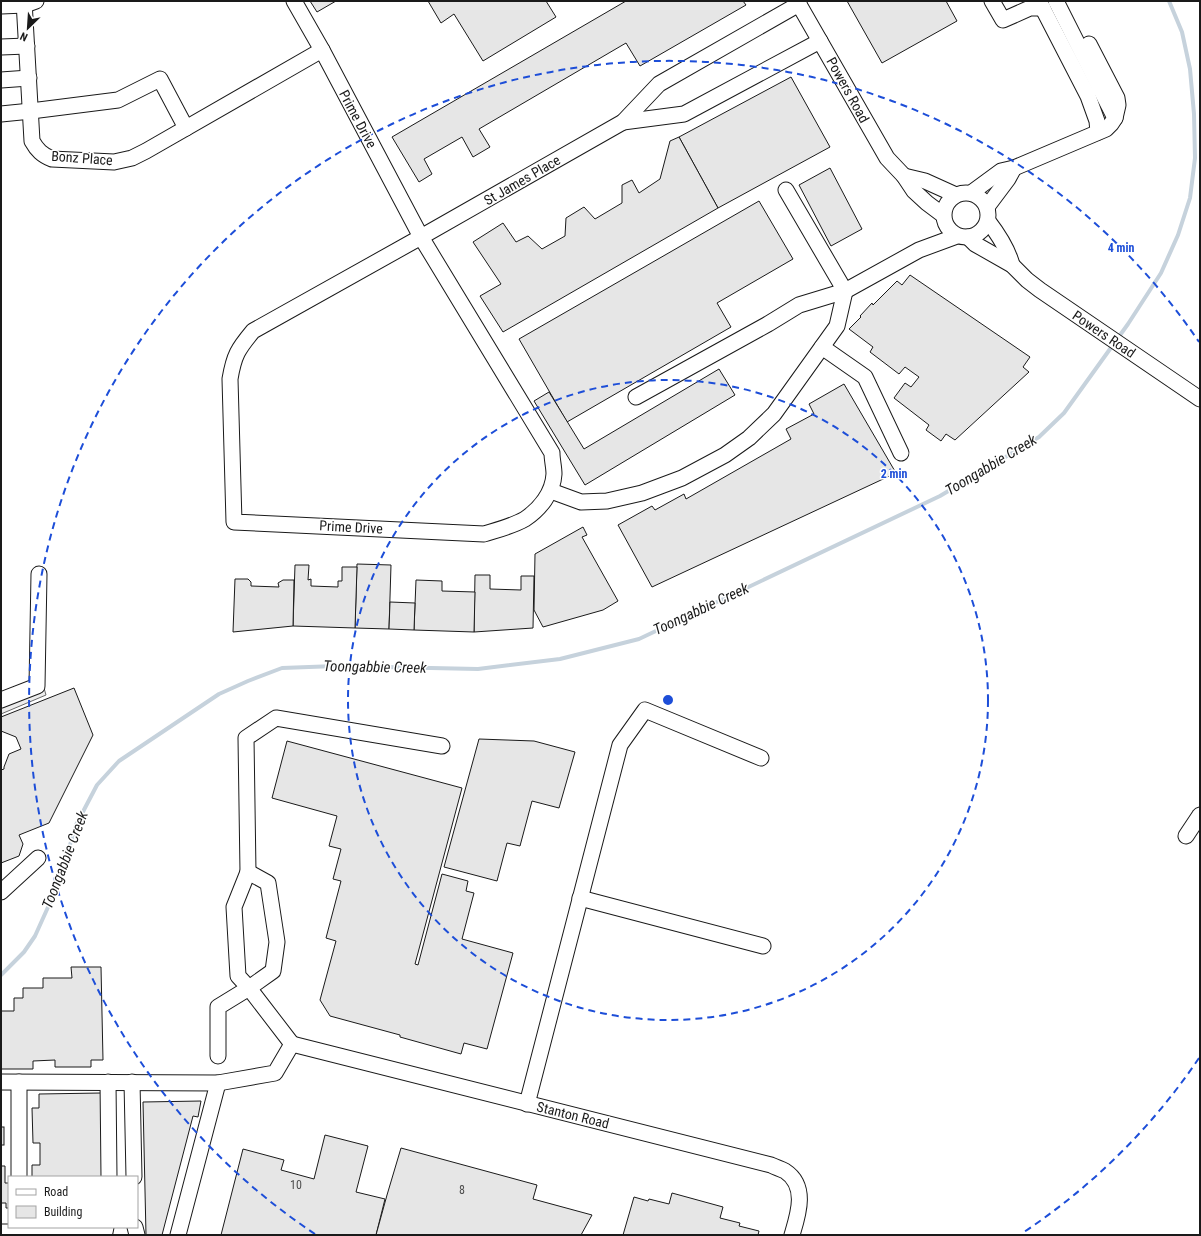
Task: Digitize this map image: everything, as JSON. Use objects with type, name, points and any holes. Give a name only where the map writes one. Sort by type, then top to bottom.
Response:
[{"type":"street","name":"Prime Drive","points":[[294,1],[322,50],[421,238],[552,453],[554,474],[551,491],[540,506],[524,519],[484,534],[234,522],[230,379],[233,362],[240,348],[253,331],[421,238]]},
{"type":"street","points":[[992,1],[1003,20],[1030,8],[1046,3]]},
{"type":"street","points":[[963,236],[949,230],[944,218],[944,209],[951,198],[963,194],[1001,171],[1014,168],[1098,132],[1112,124],[1115,118],[1118,105],[1117,98],[1067,1]]},
{"type":"street","name":"Bonz Place","points":[[28,2],[27,46],[32,141],[43,155],[52,159],[114,162],[132,158],[322,50]]},
{"type":"street","points":[[1,6],[28,2]]},
{"type":"street","points":[[623,122],[659,84],[798,3]]},
{"type":"street","name":"Powers Road","points":[[798,3],[887,158],[904,176],[914,191],[944,218]]},
{"type":"street","points":[[1046,3],[1115,118]]},
{"type":"street","points":[[1046,3],[1088,96],[1097,120],[1098,132]]},
{"type":"street","points":[[623,122],[684,114],[820,41]]},
{"type":"street","points":[[1,47],[27,46]]},
{"type":"street","points":[[1,80],[29,78]]},
{"type":"street","points":[[1,114],[118,100],[160,79],[186,128]]},
{"type":"street","name":"St James Place","points":[[421,238],[623,122]]},
{"type":"street","points":[[636,398],[799,305],[845,291],[919,250],[963,236],[975,236],[985,227],[987,214],[1014,168]]},
{"type":"street","points":[[904,176],[925,181],[963,194],[978,196],[983,201],[987,214]]},
{"type":"street","points":[[551,491],[581,502],[607,501],[642,493],[682,478],[725,455],[749,438],[774,414],[837,326],[845,291],[786,190]]},
{"type":"street","name":"Powers Road","points":[[987,214],[1009,254],[1012,265]]},
{"type":"street","points":[[919,250],[944,218]]},
{"type":"street","name":"Powers Road","points":[[963,236],[1012,265],[1027,280],[1200,399]]},
{"type":"street","points":[[822,347],[865,377],[901,453]]},
{"type":"street","points":[[1,700],[37,686],[39,574]]},
{"type":"street","points":[[527,1104],[620,745],[645,710],[761,758]]},
{"type":"street","points":[[1,1082],[218,1083],[275,1073],[292,1044],[238,976],[234,907],[248,872],[246,738],[276,718],[442,746]]},
{"type":"street","points":[[1186,836],[1200,815]]},
{"type":"street","points":[[1,892],[38,858]]},
{"type":"street","points":[[218,1056],[218,1007],[273,971],[277,942],[268,883],[248,872]]},
{"type":"street","points":[[580,898],[763,946]]},
{"type":"street","name":"Stanton Road","points":[[292,1044],[771,1166],[785,1171],[793,1179],[798,1190],[800,1200],[792,1235]]},
{"type":"street","points":[[19,1082],[19,1176]]},
{"type":"street","points":[[108,1082],[109,1176]]},
{"type":"street","points":[[132,1082],[134,1176]]},
{"type":"street","points":[[178,1235],[218,1083]]},
{"type":"street","points":[[1,1232],[19,1230],[105,1232],[106,1228]]},
{"type":"shaded area","points":[[44,688],[46,695],[1,714],[1,707]]},
{"type":"building","points":[[310,1],[336,1],[317,12]]},
{"type":"building","points":[[428,1],[546,1],[556,17],[483,61],[454,14],[441,23]]},
{"type":"building","points":[[626,1],[743,1],[746,5],[640,66],[626,43],[479,129],[490,147],[473,157],[462,137],[424,159],[432,174],[419,182],[392,137]]},
{"type":"building","points":[[847,1],[946,1],[957,21],[882,63]]},
{"type":"building","points":[[791,77],[830,147],[718,208],[679,137]]},
{"type":"building","points":[[679,137],[718,208],[503,332],[480,296],[501,284],[473,242],[503,223],[516,242],[528,236],[542,249],[565,236],[566,218],[584,207],[595,219],[622,203],[622,185],[632,180],[639,193],[660,179],[670,141]]},
{"type":"building","points":[[830,168],[862,229],[831,246],[799,185]]},
{"type":"building","points":[[759,201],[793,259],[717,303],[731,327],[567,422],[519,339]]},
{"type":"building","points":[[910,275],[1030,357],[1023,367],[1029,372],[955,440],[946,434],[941,441],[926,430],[929,425],[894,398],[905,383],[911,387],[919,377],[905,367],[899,374],[870,352],[873,347],[849,329],[872,303],[873,305],[897,281],[902,285]]},
{"type":"building","points":[[719,369],[735,395],[585,485],[534,401],[549,392],[584,449]]},
{"type":"building","points":[[844,384],[896,473],[652,587],[618,525],[652,506],[655,510],[684,494],[686,499],[791,439],[786,429],[814,414],[809,404]]},
{"type":"building","points":[[583,527],[587,535],[582,537],[618,601],[603,610],[543,627],[534,610],[535,554]]},
{"type":"building","points":[[357,564],[391,565],[389,629],[355,628]]},
{"type":"building","points":[[295,565],[309,565],[308,580],[311,579],[311,586],[338,587],[338,581],[342,581],[342,567],[357,567],[355,628],[293,626]]},
{"type":"building","points":[[475,575],[490,575],[490,589],[521,590],[521,576],[534,576],[533,628],[474,632]]},
{"type":"building","points":[[235,579],[248,579],[251,582],[251,586],[279,587],[278,583],[283,580],[294,580],[293,626],[233,632]]},
{"type":"building","points":[[416,580],[442,581],[442,591],[475,592],[474,632],[414,630]]},
{"type":"building","points":[[390,602],[415,603],[414,630],[389,629]]},
{"type":"building","points":[[74,688],[93,735],[49,823],[19,835],[23,844],[19,856],[1,863],[1,770],[4,769],[9,754],[21,749],[16,737],[1,731],[1,717]]},
{"type":"building","points":[[479,739],[534,741],[575,752],[559,808],[532,801],[520,846],[507,843],[497,881],[444,867]]},
{"type":"building","points":[[287,741],[462,788],[415,964],[418,965],[442,874],[468,881],[466,891],[474,893],[462,939],[513,953],[487,1049],[464,1043],[461,1054],[400,1037],[400,1035],[330,1016],[320,1000],[336,941],[326,938],[341,881],[333,879],[341,849],[329,846],[337,816],[272,798]]},
{"type":"building","points":[[71,967],[101,967],[103,1060],[91,1060],[91,1067],[55,1067],[55,1060],[33,1061],[33,1069],[1,1069],[1,1011],[14,1011],[14,998],[23,998],[23,988],[43,988],[43,978],[72,978]]},
{"type":"building","points":[[101,1093],[102,1176],[32,1176],[32,1165],[40,1165],[40,1143],[33,1143],[32,1108],[39,1108],[39,1094]]},
{"type":"building","points":[[201,1101],[198,1117],[193,1116],[162,1235],[146,1235],[143,1102]]},
{"type":"building","points":[[1,1127],[4,1127],[4,1145],[1,1145]]},
{"type":"building","points":[[325,1135],[368,1146],[356,1192],[385,1199],[376,1235],[221,1235],[243,1149],[284,1160],[281,1170],[314,1179]]},
{"type":"building","points":[[401,1148],[537,1185],[533,1199],[592,1215],[581,1235],[376,1235]]},
{"type":"building","points":[[1,1166],[5,1166],[5,1183],[8,1183],[8,1208],[6,1208],[6,1203],[1,1203]]},
{"type":"building","points":[[672,1193],[723,1207],[720,1218],[740,1223],[739,1226],[759,1231],[758,1235],[623,1235],[634,1197],[669,1204]]},
{"type":"waterway","name":"Toongabbie Creek","points":[[1,975],[24,952],[35,936],[58,885],[76,825],[97,785],[119,761],[219,694],[282,668],[336,666],[478,669],[560,659],[639,639],[940,496],[1039,437],[1064,413],[1128,324],[1161,273],[1178,235],[1190,198],[1195,158],[1194,114],[1190,69],[1182,32],[1169,1]]}]
